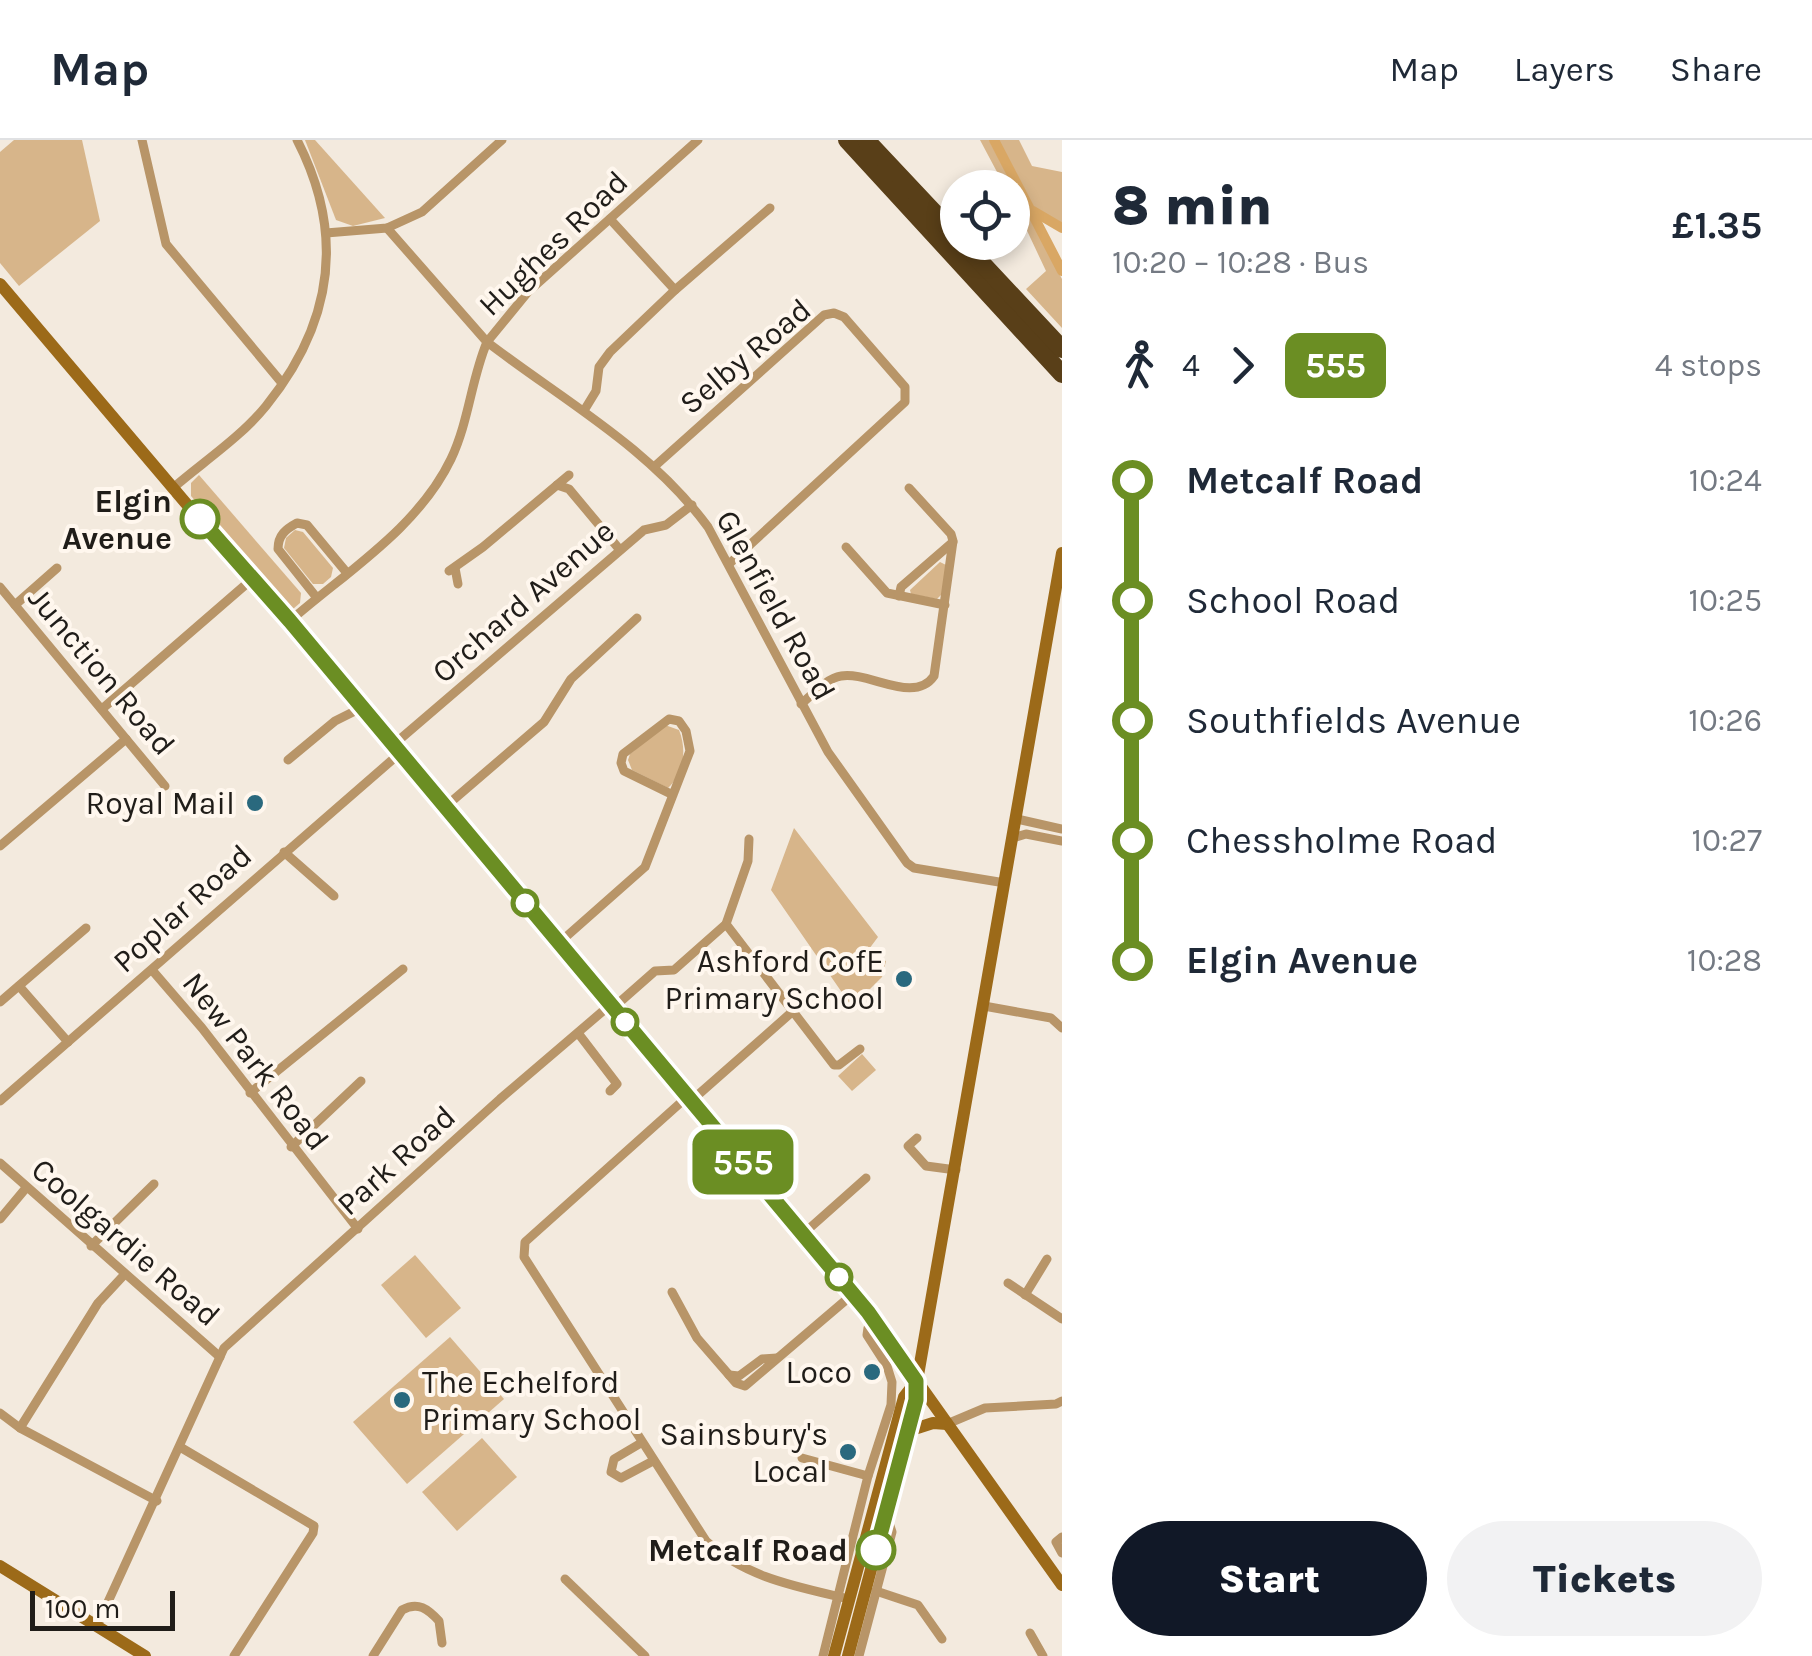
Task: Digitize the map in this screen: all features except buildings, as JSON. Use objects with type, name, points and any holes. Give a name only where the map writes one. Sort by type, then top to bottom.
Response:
[{"type":"highway","points":[[847,140],[1062,374]]},
{"type":"highway","points":[[866,140],[940,219]]},
{"type":"highway","points":[[979,260],[1062,349]]},
{"type":"street","points":[[142,140],[166,244],[282,383]]},
{"type":"street","points":[[173,488],[264,409],[298,362],[318,316],[326,272],[326,233],[312,170],[296,140]]},
{"type":"street","points":[[326,233],[387,228],[422,212],[502,140]]},
{"type":"street","name":"Hughes Road","points":[[487,342],[528,292],[698,140]]},
{"type":"street","points":[[584,410],[596,391],[599,367],[606,357],[675,290],[770,208]]},
{"type":"street","points":[[610,219],[675,290]]},
{"type":"street","name":"Glenfield Road","points":[[387,228],[487,342],[655,466],[692,504],[828,752],[906,863],[914,868],[1005,883]]},
{"type":"street","points":[[0,284],[290,621],[876,1322],[1061,1580]]},
{"type":"street","name":"Selby Road","points":[[655,466],[824,315],[844,317],[905,387],[905,402],[728,564]]},
{"type":"street","points":[[290,621],[414,513],[450,462],[467,421],[477,366],[487,342]]},
{"type":"street","points":[[458,584],[452,569],[569,475]]},
{"type":"street","points":[[556,484],[569,489],[620,550]]},
{"type":"street","points":[[800,704],[836,676],[912,688],[930,682],[934,676],[953,542],[951,534],[909,488]]},
{"type":"street","name":"Orchard Avenue","points":[[396,750],[644,530],[666,525],[692,504]]},
{"type":"street","points":[[316,598],[278,549],[278,540],[286,530],[297,522],[307,524],[347,573]]},
{"type":"street","points":[[900,596],[902,588],[953,542]]},
{"type":"street","points":[[846,547],[887,593],[945,605]]},
{"type":"street","points":[[848,1656],[916,1400],[916,1381],[1061,563]]},
{"type":"street","points":[[15,605],[57,568]]},
{"type":"street","points":[[102,709],[251,580]]},
{"type":"street","name":"Junction Road","points":[[2,592],[165,786]]},
{"type":"street","points":[[444,807],[544,722],[571,679],[636,618]]},
{"type":"street","points":[[288,760],[334,721],[361,708]]},
{"type":"street","points":[[559,943],[646,868],[690,751],[686,731],[679,721],[669,718],[624,754],[621,763],[624,771],[673,796]]},
{"type":"street","points":[[0,846],[126,739]]},
{"type":"street","name":"Poplar Road","points":[[0,1102],[396,750]]},
{"type":"street","points":[[1016,819],[1062,829]]},
{"type":"street","points":[[1013,838],[1026,834],[1062,842]]},
{"type":"street","points":[[749,839],[748,861],[726,924],[834,1065],[860,1049]]},
{"type":"street","points":[[284,852],[334,896]]},
{"type":"street","name":"Park Road","points":[[97,1626],[224,1348],[578,1033],[656,971],[674,970],[726,924]]},
{"type":"street","points":[[0,1002],[86,928]]},
{"type":"street","points":[[71,942],[80,952]]},
{"type":"street","points":[[250,1093],[403,969]]},
{"type":"street","name":"New Park Road","points":[[152,970],[202,1028],[358,1230]]},
{"type":"street","points":[[19,986],[68,1042]]},
{"type":"street","points":[[984,1006],[1051,1018],[1062,1028]]},
{"type":"street","points":[[792,1012],[525,1242],[522,1251],[695,1528],[719,1553],[759,1575],[843,1598]]},
{"type":"street","points":[[578,1033],[617,1084],[610,1090]]},
{"type":"street","points":[[291,1147],[361,1082]]},
{"type":"street","points":[[917,1138],[908,1146],[926,1166],[956,1170]]},
{"type":"street","name":"Coolgardie Road","points":[[0,1163],[220,1357]]},
{"type":"street","points":[[803,1234],[866,1178]]},
{"type":"street","points":[[91,1246],[154,1184]]},
{"type":"street","points":[[0,1219],[26,1188]]},
{"type":"street","points":[[1025,1295],[1047,1259]]},
{"type":"street","points":[[20,1428],[98,1303],[124,1275]]},
{"type":"street","points":[[1008,1283],[1062,1319]]},
{"type":"street","points":[[672,1292],[697,1338],[729,1376],[740,1376],[762,1359],[777,1358],[853,1294]]},
{"type":"street","points":[[834,1656],[868,1476],[891,1405],[892,1382],[887,1366],[867,1335],[868,1328],[876,1322]]},
{"type":"street","points":[[885,1336],[906,1346],[926,1338]]},
{"type":"street","points":[[822,1656],[904,1397],[916,1381]]},
{"type":"street","points":[[908,1432],[933,1423],[948,1424],[984,1408],[1062,1401]]},
{"type":"street","points":[[0,1413],[20,1428],[156,1501]]},
{"type":"street","points":[[642,1443],[614,1459],[611,1472],[621,1478],[653,1461]]},
{"type":"street","points":[[180,1447],[314,1526],[234,1656]]},
{"type":"street","points":[[802,1458],[868,1476]]},
{"type":"street","points":[[859,1656],[892,1532],[885,1512]]},
{"type":"street","points":[[1062,1536],[1056,1542],[1062,1552]]},
{"type":"street","points":[[0,1566],[145,1656]]},
{"type":"street","points":[[565,1580],[645,1656]]},
{"type":"street","points":[[876,1592],[918,1605],[942,1638]]},
{"type":"street","points":[[373,1656],[402,1610],[410,1605],[430,1610],[439,1621],[442,1643]]},
{"type":"street","points":[[1030,1634],[1044,1656]]},
{"type":"shaded area","points":[[14,140],[82,140],[100,221],[19,286],[0,263],[0,152]]},
{"type":"shaded area","points":[[305,140],[315,140],[385,218],[353,226],[336,220]]},
{"type":"shaded area","points":[[980,140],[989,140],[1005,170],[996,170]]},
{"type":"shaded area","points":[[997,140],[1019,140],[1032,166],[1062,172],[1062,223],[1030,205],[1030,170],[1012,170]]},
{"type":"shaded area","points":[[1030,218],[1062,279],[1062,328],[1026,289],[1046,271],[1030,237]]},
{"type":"shaded area","points":[[199,475],[301,593],[300,603],[293,609],[286,606],[191,496],[191,483]]},
{"type":"shaded area","points":[[295,530],[303,532],[333,568],[331,577],[323,584],[313,584],[284,548],[286,538]]},
{"type":"shaded area","points":[[940,562],[946,565],[943,593],[937,599],[911,594],[910,590]]},
{"type":"shaded area","points":[[665,725],[679,730],[683,745],[681,768],[668,788],[632,770],[628,760]]},
{"type":"shaded area","points":[[794,828],[878,937],[869,949],[870,956],[886,961],[882,977],[852,1007],[771,890]]},
{"type":"shaded area","points":[[862,1054],[876,1070],[852,1091],[838,1076]]},
{"type":"shaded area","points":[[415,1255],[461,1308],[426,1338],[381,1285]]},
{"type":"shaded area","points":[[450,1337],[504,1399],[407,1484],[353,1422]]},
{"type":"shaded area","points":[[482,1438],[517,1477],[457,1531],[422,1492]]},
{"type":"waterway","points":[[994,140],[1062,271]]},
{"type":"waterway","points":[[1033,211],[1062,228]]},
{"type":"bus line","name":"555","points":[[200,519],[740,1157],[868,1312],[916,1381],[916,1400],[876,1550]]},
{"type":"place","name":"Elgin Avenue","points":[[200,519]]},
{"type":"place","name":"Royal Mail","points":[[255,803]]},
{"type":"place","name":"Ashford CofE Primary School","points":[[904,979]]},
{"type":"place","name":"Loco","points":[[872,1372]]},
{"type":"place","name":"The Echelford Primary School","points":[[402,1400]]},
{"type":"place","name":"Sainsbury's Local","points":[[848,1452]]},
{"type":"place","name":"Metcalf Road","points":[[876,1550]]}]
